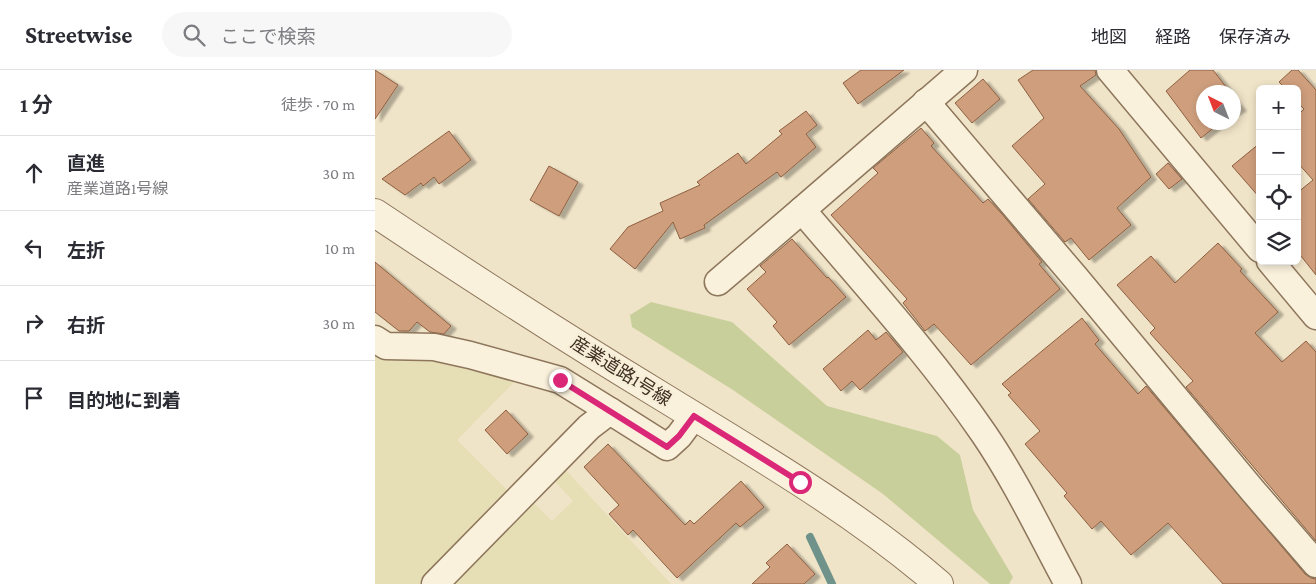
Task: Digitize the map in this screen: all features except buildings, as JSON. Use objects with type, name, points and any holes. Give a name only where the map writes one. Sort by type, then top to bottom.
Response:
[{"type":"street","points":[[718,282],[964,70]]},
{"type":"street","points":[[1110,70],[1256,244]]},
{"type":"street","points":[[926,102],[1316,564]]},
{"type":"street","points":[[802,210],[881,302],[959,399],[986,436],[1027,506],[1068,584]]},
{"type":"street","name":"産業道路1号線","points":[[375,213],[586,350],[800,482],[907,556],[939,584]]},
{"type":"street","points":[[1273,265],[1316,316]]},
{"type":"street","points":[[375,339],[386,346],[434,347],[560,380],[667,447],[679,436],[694,416]]},
{"type":"street","points":[[435,584],[589,427],[609,411]]},
{"type":"shaded area","points":[[375,350],[434,356],[519,377],[457,440],[511,494],[423,584],[375,584]]},
{"type":"shaded area","points":[[562,466],[671,584],[446,584],[530,499],[552,521],[573,501],[551,477]]},
{"type":"green space","points":[[651,302],[732,322],[827,406],[937,436],[960,455],[973,510],[1013,577],[1009,584],[990,584],[883,494],[733,390],[632,327],[630,315]]},
{"type":"waterway","points":[[810,537],[832,584]]},
{"type":"route","points":[[560,380],[667,447],[679,436],[694,416],[800,482]]}]
